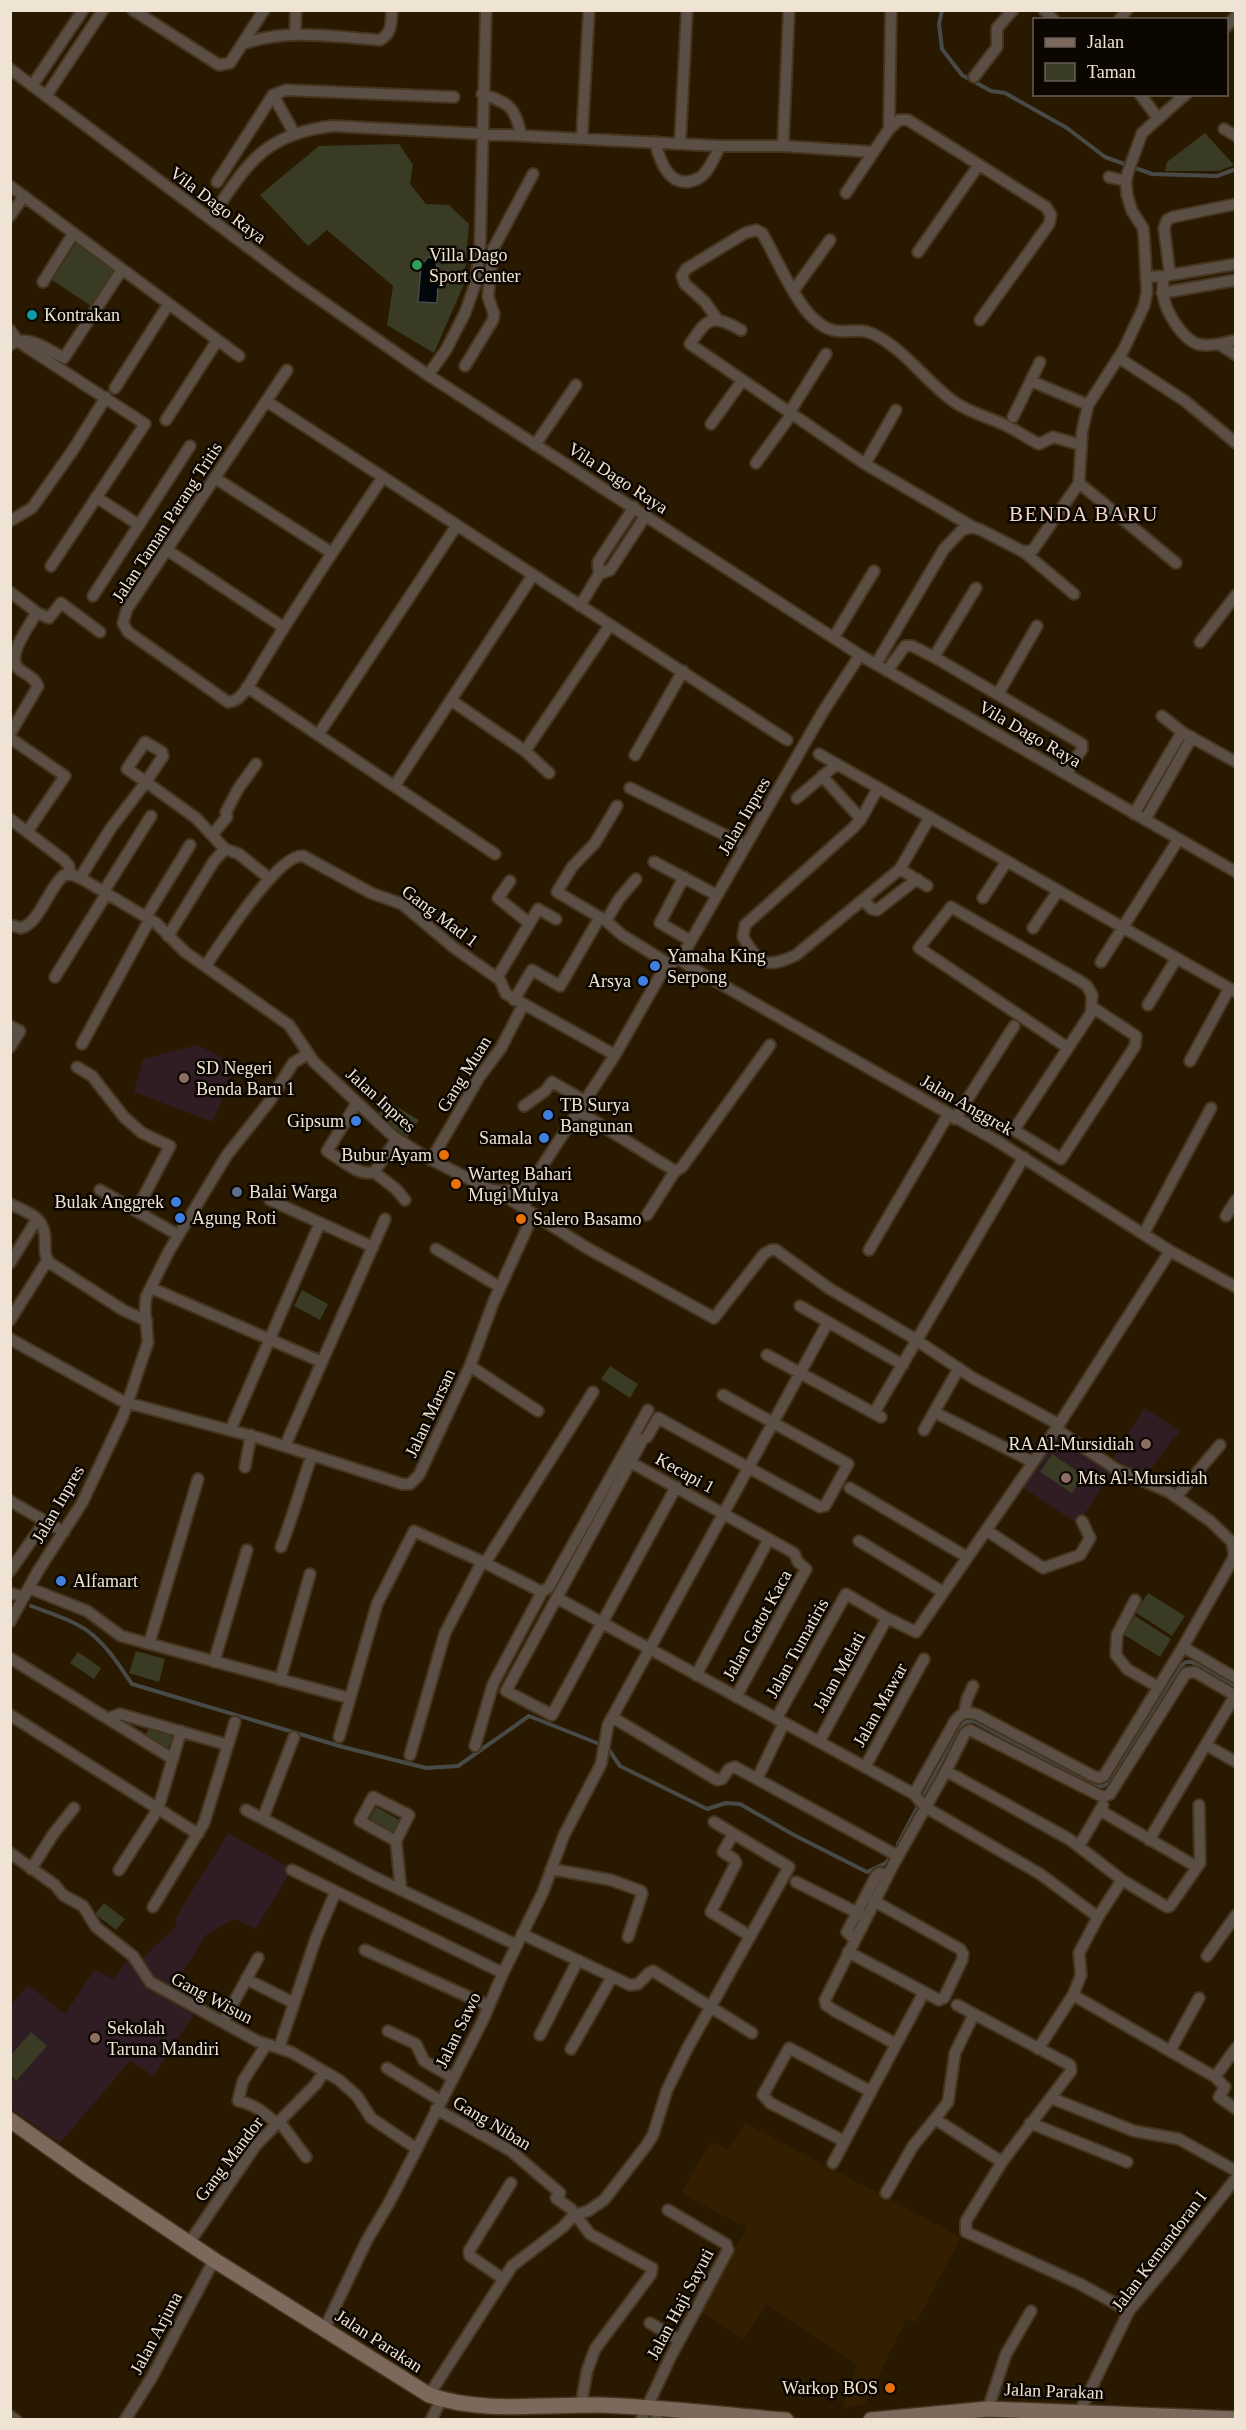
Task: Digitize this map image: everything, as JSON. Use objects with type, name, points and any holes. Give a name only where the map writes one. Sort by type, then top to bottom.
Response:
[{"type":"street","points":[[32,86],[83,10]]},
{"type":"street","points":[[46,96],[104,10]]},
{"type":"street","points":[[132,10],[219,65],[230,63],[264,10]]},
{"type":"street","points":[[147,20],[154,10]]},
{"type":"street","points":[[295,35],[296,10]]},
{"type":"street","points":[[243,44],[257,39],[295,35],[380,40],[387,36],[390,30],[392,10]]},
{"type":"street","points":[[428,375],[446,350],[465,313],[476,282],[480,246],[479,220],[484,133],[482,94],[486,10]]},
{"type":"street","points":[[582,137],[589,10]]},
{"type":"street","points":[[680,144],[687,10]]},
{"type":"street","points":[[783,146],[789,10]]},
{"type":"street","points":[[889,129],[891,10]]},
{"type":"street","points":[[975,77],[997,47],[997,28],[1013,10]]},
{"type":"street","name":"Vila Dago Raya","points":[[10,69],[340,315],[428,375],[860,655],[1236,872]]},
{"type":"street","points":[[217,182],[273,95],[286,90],[454,97]]},
{"type":"street","points":[[482,94],[508,104],[515,112],[521,135]]},
{"type":"street","points":[[273,95],[294,133]]},
{"type":"street","points":[[1141,96],[1157,117]]},
{"type":"street","points":[[1024,552],[1033,550],[1079,483],[1081,445],[1088,405],[1119,357],[1138,323],[1144,306],[1147,292],[1143,228],[1132,211],[1128,172],[1142,133],[1157,117],[1183,96]]},
{"type":"street","points":[[846,193],[889,129],[899,120],[908,120],[1046,207],[1051,215],[1049,224],[980,320]]},
{"type":"street","points":[[210,219],[257,155],[273,143],[294,133],[333,126],[582,137],[720,146],[783,146],[873,153]]},
{"type":"street","points":[[1224,129],[1236,136]]},
{"type":"street","points":[[655,142],[661,165],[671,177],[684,182],[699,178],[709,168],[720,146]]},
{"type":"street","points":[[918,252],[978,166]]},
{"type":"street","points":[[1108,177],[1128,172]]},
{"type":"street","points":[[465,366],[493,320],[494,314],[488,297],[493,249],[532,174]]},
{"type":"street","points":[[10,186],[121,271],[239,356]]},
{"type":"street","points":[[10,216],[24,196]]},
{"type":"street","points":[[1236,204],[1167,220],[1164,228],[1167,276],[1162,293],[1166,307],[1181,331],[1193,342],[1201,345],[1236,340]]},
{"type":"street","points":[[741,330],[717,319],[705,302],[685,284],[682,276],[686,268],[745,233],[756,230],[762,233],[801,306],[819,324],[843,333],[865,330],[875,334],[913,362],[940,391],[956,403],[1007,426],[1039,444],[1053,437],[1081,445]]},
{"type":"street","points":[[43,282],[73,234]]},
{"type":"street","points":[[794,290],[830,240]]},
{"type":"street","points":[[480,246],[493,249]]},
{"type":"street","points":[[1146,277],[1167,276],[1236,264]]},
{"type":"street","points":[[14,343],[31,342],[64,358],[121,271]]},
{"type":"street","points":[[1162,293],[1236,280]]},
{"type":"street","points":[[115,388],[168,305]]},
{"type":"street","points":[[717,319],[700,329],[690,344],[865,464],[973,527],[1024,552],[1074,594]]},
{"type":"street","points":[[10,330],[14,343],[106,397],[145,424],[51,566]]},
{"type":"street","points":[[166,420],[217,341]]},
{"type":"street","points":[[1219,344],[1236,355]]},
{"type":"street","points":[[756,464],[790,414],[826,354]]},
{"type":"street","points":[[1119,357],[1185,401],[1236,443]]},
{"type":"street","points":[[1013,417],[1040,362]]},
{"type":"street","name":"Jalan Taman Parang Tritis","points":[[248,687],[237,699],[228,702],[128,632],[123,623],[127,609],[287,370]]},
{"type":"street","points":[[711,424],[742,381]]},
{"type":"street","points":[[1030,381],[1088,405]]},
{"type":"street","points":[[535,445],[576,386]]},
{"type":"street","points":[[10,521],[32,508],[73,450],[106,397]]},
{"type":"street","points":[[266,401],[788,740]]},
{"type":"street","points":[[865,464],[896,410]]},
{"type":"street","points":[[93,596],[190,446]]},
{"type":"street","points":[[383,477],[283,627],[248,687],[495,854]]},
{"type":"street","points":[[215,478],[332,553]]},
{"type":"street","points":[[1079,483],[1176,563]]},
{"type":"street","points":[[96,497],[138,525]]},
{"type":"street","points":[[580,606],[599,574],[598,562],[634,507]]},
{"type":"street","points":[[599,574],[610,570],[646,515]]},
{"type":"street","points":[[318,735],[457,525]]},
{"type":"street","points":[[876,664],[944,549],[962,530],[973,527]]},
{"type":"street","points":[[167,550],[283,627]]},
{"type":"street","points":[[834,637],[874,571]]},
{"type":"street","points":[[395,785],[533,575]]},
{"type":"street","points":[[934,657],[976,588]]},
{"type":"street","points":[[10,592],[33,608],[35,612],[49,618],[60,603],[100,632]]},
{"type":"street","points":[[1200,642],[1231,610],[1236,595]]},
{"type":"street","points":[[27,832],[65,777],[10,736],[37,688],[34,679],[16,668],[14,660],[35,612]]},
{"type":"street","points":[[525,751],[610,625]]},
{"type":"street","points":[[998,694],[1037,626]]},
{"type":"street","points":[[887,670],[905,646],[912,646],[998,694],[1082,744],[1082,749],[1066,774]]},
{"type":"street","name":"Jalan Inpres","points":[[531,1180],[615,1055],[652,987],[691,941],[824,710],[860,655]]},
{"type":"street","points":[[635,755],[683,671]]},
{"type":"street","points":[[452,700],[525,751],[549,773]]},
{"type":"street","points":[[1162,717],[1187,735],[1235,760]]},
{"type":"street","points":[[1134,814],[1187,735]]},
{"type":"street","points":[[1145,820],[1187,735]]},
{"type":"street","points":[[819,754],[1232,991],[1190,1061]]},
{"type":"street","points":[[212,835],[227,817],[226,812],[238,789],[256,764]]},
{"type":"street","points":[[797,798],[837,764]]},
{"type":"street","points":[[822,776],[861,819]]},
{"type":"street","points":[[75,876],[146,782],[196,818],[225,849],[240,854],[270,879]]},
{"type":"street","points":[[630,788],[745,845]]},
{"type":"street","points":[[878,788],[861,819],[840,842],[745,925],[743,937],[759,961],[768,964],[784,961],[796,955],[900,869],[930,817]]},
{"type":"street","name":"Jalan Anggrek","points":[[616,806],[595,843],[572,867],[557,891],[603,919],[622,935],[689,966],[1027,1159],[1170,1251],[1236,1287]]},
{"type":"street","points":[[55,977],[151,816]]},
{"type":"street","points":[[10,819],[64,860],[75,876]]},
{"type":"street","points":[[1101,962],[1178,840]]},
{"type":"street","points":[[82,1044],[148,918],[190,845]]},
{"type":"street","points":[[168,936],[214,861],[225,849]]},
{"type":"street","name":"Gang Mad 1","points":[[206,965],[247,906],[270,879],[292,858],[303,856],[371,893],[397,900],[453,947],[500,980],[506,994],[518,1003],[615,1055]]},
{"type":"street","points":[[984,898],[1007,861]]},
{"type":"street","points":[[654,862],[711,892]]},
{"type":"street","points":[[900,869],[927,886]]},
{"type":"street","points":[[10,925],[21,928],[30,923],[58,880],[64,875],[75,876],[148,918],[185,952],[289,1025],[298,1035],[308,1054]]},
{"type":"street","points":[[684,876],[660,923],[691,941]]},
{"type":"street","points":[[603,919],[636,879]]},
{"type":"street","points":[[863,900],[872,909],[877,910],[917,879]]},
{"type":"street","points":[[510,881],[498,898],[529,923]]},
{"type":"street","points":[[1033,928],[1058,891]]},
{"type":"street","points":[[1068,1048],[919,948],[951,907],[1087,986],[1092,995],[1091,1013],[1068,1048],[1014,1130],[1060,1159],[1135,1046],[1136,1035],[1092,1007]]},
{"type":"street","points":[[497,978],[538,909],[556,919]]},
{"type":"street","name":"Gang Muan","points":[[431,1160],[480,1076],[501,1048],[532,970],[560,986],[603,919]]},
{"type":"street","points":[[1148,1005],[1176,958]]},
{"type":"street","points":[[10,1026],[20,1031],[10,1047]]},
{"type":"street","points":[[869,1250],[952,1117],[1014,1026]]},
{"type":"street","points":[[646,1215],[675,1171],[682,1167],[770,1045]]},
{"type":"street","name":"Jalan Inpres","points":[[10,1622],[84,1498],[128,1403],[147,1348],[149,1334],[145,1301],[178,1235],[231,1149],[272,1098],[293,1064],[308,1054],[379,1125],[397,1139],[431,1160],[496,1191],[594,1252],[714,1318],[764,1254],[776,1250],[823,1285],[917,1340]]},
{"type":"street","points":[[77,1067],[92,1076],[124,1117],[142,1133],[170,1146],[136,1210]]},
{"type":"street","points":[[524,1106],[545,1091],[552,1082],[585,1101]]},
{"type":"street","points":[[357,1103],[327,1151],[356,1170],[369,1174],[374,1172],[397,1139]]},
{"type":"street","points":[[1144,1233],[1211,1107]]},
{"type":"street","points":[[578,1112],[675,1171]]},
{"type":"street","points":[[767,1355],[878,1415],[917,1340],[1027,1159],[1040,1146]]},
{"type":"street","points":[[374,1172],[396,1189],[405,1200]]},
{"type":"street","points":[[496,1191],[517,1188],[531,1180]]},
{"type":"street","name":"Jalan Marsan","points":[[10,1339],[102,1391],[128,1403],[251,1435],[402,1484],[410,1484],[419,1475],[470,1366],[529,1212],[531,1180]]},
{"type":"street","points":[[100,1190],[178,1235]]},
{"type":"street","points":[[270,1200],[373,1247]]},
{"type":"street","points":[[1226,1216],[1236,1200]]},
{"type":"street","points":[[10,1204],[37,1219],[45,1228],[47,1261],[10,1320]]},
{"type":"street","points":[[10,1263],[37,1219]]},
{"type":"street","points":[[288,1439],[385,1219]]},
{"type":"street","points":[[233,1424],[320,1223]]},
{"type":"street","points":[[436,1250],[500,1287]]},
{"type":"street","points":[[887,1618],[916,1632],[1057,1426],[1170,1251]]},
{"type":"street","points":[[47,1261],[123,1310],[147,1321]]},
{"type":"street","points":[[151,1287],[322,1362]]},
{"type":"street","points":[[800,1306],[903,1365]]},
{"type":"street","name":"Jalan Sawo","points":[[325,2328],[367,2240],[417,2149],[489,2006],[538,1901],[564,1835],[601,1764],[605,1730],[828,1322]]},
{"type":"street","points":[[917,1340],[959,1368],[1057,1426],[1116,1469],[1160,1487],[1176,1497],[1234,1541],[1233,1559],[1183,1647],[1106,1773],[1100,1778],[978,1715],[964,1713]]},
{"type":"street","points":[[470,1366],[538,1411]]},
{"type":"street","points":[[924,1430],[959,1368]]},
{"type":"street","points":[[410,1755],[445,1633],[483,1562],[593,1392]]},
{"type":"street","points":[[676,1487],[552,1715],[506,1691],[630,1462],[658,1418],[823,1508],[848,1464],[723,1395]]},
{"type":"street","points":[[475,1746],[493,1684],[542,1592],[549,1587],[648,1410]]},
{"type":"street","points":[[940,1415],[1033,1462]]},
{"type":"street","points":[[245,1467],[251,1435]]},
{"type":"street","points":[[1176,1497],[1220,1445]]},
{"type":"street","points":[[281,1547],[298,1503],[299,1492],[312,1455]]},
{"type":"street","name":"Kecapi 1","points":[[630,1462],[794,1553],[798,1562],[806,1569]]},
{"type":"street","points":[[149,1644],[198,1479]]},
{"type":"street","points":[[850,1488],[967,1557]]},
{"type":"street","points":[[10,1501],[64,1532]]},
{"type":"street","points":[[986,1530],[1043,1568],[1080,1555],[1090,1538],[1082,1521]]},
{"type":"street","points":[[10,1571],[41,1527]]},
{"type":"street","points":[[339,1737],[382,1590],[414,1531],[542,1592]]},
{"type":"street","points":[[696,1675],[770,1539]]},
{"type":"street","points":[[860,1541],[943,1592]]},
{"type":"street","points":[[214,1662],[247,1550]]},
{"type":"street","name":"Jalan Gatot Kaca","points":[[736,1697],[806,1569]]},
{"type":"street","points":[[280,1680],[310,1574]]},
{"type":"street","points":[[10,1593],[27,1593],[87,1611],[121,1636],[349,1698]]},
{"type":"street","name":"Jalan Tumatiris","points":[[757,1779],[780,1721],[846,1594],[887,1618]]},
{"type":"street","points":[[557,1598],[865,1767],[1040,1874],[1098,1917]]},
{"type":"street","points":[[1135,1600],[1117,1635],[1116,1655],[1127,1669],[1158,1687]]},
{"type":"street","name":"Jalan Melati","points":[[819,1742],[887,1618]]},
{"type":"street","points":[[1183,1647],[1236,1678]]},
{"type":"street","points":[[10,1658],[173,1759]]},
{"type":"street","name":"Jalan Mawar","points":[[865,1767],[924,1659]]},
{"type":"street","points":[[1104,1797],[1110,1794],[1186,1673],[1195,1672],[1235,1695],[1149,1840]]},
{"type":"street","points":[[861,1914],[874,1901],[898,1856],[955,1721],[964,1713],[967,1699],[974,1686]]},
{"type":"street","points":[[109,1718],[120,1714],[228,1745]]},
{"type":"street","points":[[10,1715],[198,1834]]},
{"type":"street","points":[[612,1717],[717,1780],[722,1779],[733,1767],[898,1856]]},
{"type":"street","points":[[153,1907],[204,1823],[235,1722]]},
{"type":"street","points":[[920,1800],[946,1771],[965,1733],[970,1730],[1104,1797]]},
{"type":"street","points":[[119,1870],[158,1809],[181,1731]]},
{"type":"street","points":[[262,1818],[294,1737]]},
{"type":"street","points":[[1206,1745],[1236,1762]]},
{"type":"street","points":[[946,1771],[1079,1846],[1122,1880],[1167,1907],[1197,1867],[1200,1859],[1199,1805]]},
{"type":"street","points":[[396,1841],[360,1821],[373,1797],[409,1815],[396,1841],[401,1890]]},
{"type":"street","points":[[1079,1846],[1101,1811],[1104,1797]]},
{"type":"street","points":[[31,1869],[54,1833],[74,1808]]},
{"type":"street","points":[[246,1809],[401,1890],[517,1945]]},
{"type":"street","points":[[1101,1811],[1197,1867]]},
{"type":"street","points":[[431,2420],[435,2398],[502,2278],[521,2257],[563,2227],[574,2215],[588,2211],[604,2200],[646,2146],[653,2135],[671,2082],[687,2049],[789,1867],[714,1822]]},
{"type":"street","points":[[734,1834],[723,1852],[736,1863],[711,1912],[750,1936]]},
{"type":"street","name":"Gang Wisun","points":[[10,1852],[85,1908],[98,1929],[133,1956],[148,1981],[266,2045],[296,2055],[324,2072],[349,2088],[371,2118],[417,2149]]},
{"type":"street","points":[[551,1869],[612,1880],[641,1891],[642,1894],[627,1937]]},
{"type":"street","points":[[292,1870],[335,1893],[503,1973]]},
{"type":"street","points":[[888,1875],[879,1873],[876,1876],[861,1914],[855,1939],[825,2000],[826,2005],[896,2044]]},
{"type":"street","points":[[1038,2049],[1073,1995],[1081,1975],[1080,1953],[1098,1917],[1122,1880]]},
{"type":"street","points":[[796,1882],[861,1914]]},
{"type":"street","points":[[279,2048],[335,1893]]},
{"type":"street","points":[[848,1952],[939,2000],[944,1998],[963,1954],[960,1949],[874,1901]]},
{"type":"street","points":[[1207,1956],[1236,1915]]},
{"type":"street","points":[[522,1934],[612,1977],[635,1985],[653,1971],[752,2033]]},
{"type":"street","points":[[366,1950],[489,2006]]},
{"type":"street","points":[[223,2022],[258,1958]]},
{"type":"street","points":[[540,2035],[578,1960]]},
{"type":"street","points":[[571,2049],[612,1977]]},
{"type":"street","points":[[246,1979],[294,2003]]},
{"type":"street","points":[[833,2163],[924,1992]]},
{"type":"street","points":[[1073,1995],[1215,2077],[1225,2087],[1219,2097],[1236,2109]]},
{"type":"street","points":[[1170,2051],[1199,1998]]},
{"type":"street","points":[[957,2005],[1070,2065],[1071,2071],[1002,2162],[966,2221],[966,2232],[1080,2284],[1129,2311]]},
{"type":"street","points":[[886,2193],[913,2146],[948,2102],[955,2053],[974,2014]]},
{"type":"street","points":[[388,2031],[416,2044],[424,2061],[453,2078]]},
{"type":"street","points":[[266,2045],[243,2081],[238,2101],[246,2102],[259,2109],[278,2123],[306,2157]]},
{"type":"street","points":[[844,2141],[770,2103],[763,2096],[789,2048],[870,2091]]},
{"type":"street","points":[[1215,2077],[1236,2048]]},
{"type":"street","points":[[387,2068],[438,2105]]},
{"type":"street","name":"Gang Mandor","points":[[189,2243],[256,2145],[316,2084],[324,2072]]},
{"type":"street","points":[[1051,2098],[1134,2132],[1179,2139],[1236,2171]]},
{"type":"street","name":"Gang Niban","points":[[438,2105],[523,2160],[560,2193],[556,2198],[574,2215]]},
{"type":"street","points":[[934,2119],[1002,2162]]},
{"type":"street","name":"Jalan Parakan","points":[[10,2120],[214,2260],[435,2398],[505,2406],[581,2405],[650,2414],[786,2420]]},
{"type":"street","points":[[1030,2123],[1127,2162]]},
{"type":"street","name":"Jalan Kemandoran I","points":[[1080,2411],[1129,2311],[1236,2178]]},
{"type":"street","points":[[502,2278],[470,2256],[469,2251],[511,2183]]},
{"type":"street","name":"Jalan Haji Sayuti","points":[[650,2414],[679,2340],[728,2252],[726,2244],[668,2210]]},
{"type":"street","points":[[574,2215],[590,2234],[606,2244],[609,2242],[652,2270],[595,2349],[587,2371],[581,2405]]},
{"type":"street","name":"Jalan Arjuna","points":[[125,2420],[152,2378],[214,2260]]},
{"type":"street","points":[[988,2409],[1003,2361],[1031,2311]]},
{"type":"street","points":[[650,2323],[679,2340]]},
{"type":"street","name":"Jalan Parakan","points":[[871,2420],[988,2409],[1236,2419]]},
{"type":"street","points":[[10,2416],[16,2420]]},
{"type":"shaded area","points":[[428,257],[435,259],[439,267],[437,303],[418,302],[421,266]]},
{"type":"shaded area","name":"SD Negeri Benda Baru 1","points":[[197,1045],[235,1064],[213,1122],[134,1092],[143,1059]]},
{"type":"shaded area","name":"RA Al-Mursidiah","points":[[1144,1408],[1180,1431],[1144,1478],[1113,1458]]},
{"type":"shaded area","name":"Mts Al-Mursidiah","points":[[1055,1432],[1113,1470],[1078,1524],[1019,1485]]},
{"type":"shaded area","name":"Sekolah Taruna Mandiri","points":[[228,1833],[292,1869],[256,1929],[234,1919],[206,1935],[172,1989],[151,1977],[142,1959],[176,1926],[175,1919]]},
{"type":"shaded area","name":"Sekolah Taruna Mandiri","points":[[129,1958],[141,1982],[195,2013],[154,2076],[130,2061],[60,2143],[11,2109],[11,2005],[28,1985],[65,2014],[94,1970],[113,1979]]},
{"type":"shaded area","points":[[745,2123],[961,2237],[916,2323],[907,2318],[865,2404],[843,2409],[857,2365],[766,2304],[744,2339],[700,2311],[747,2228],[681,2193],[711,2141],[727,2150]]},
{"type":"green space","points":[[1205,133],[1234,165],[1219,171],[1165,171],[1167,162]]},
{"type":"green space","name":"Villa Dago Sport Center","points":[[399,144],[413,165],[410,184],[426,204],[449,205],[469,224],[464,284],[434,353],[387,325],[393,286],[327,230],[308,246],[260,195],[319,146]]},
{"type":"green space","points":[[77,242],[116,271],[91,306],[52,280]]},
{"type":"green space","points":[[387,1101],[419,1120],[408,1137],[376,1118]]},
{"type":"green space","points":[[302,1290],[328,1304],[320,1320],[294,1306]]},
{"type":"green space","points":[[610,1366],[638,1384],[630,1398],[601,1379]]},
{"type":"green space","points":[[1052,1454],[1083,1475],[1072,1493],[1040,1472]]},
{"type":"green space","points":[[1148,1593],[1185,1616],[1172,1636],[1135,1612]]},
{"type":"green space","points":[[1135,1616],[1171,1639],[1160,1657],[1123,1634]]},
{"type":"green space","points":[[136,1651],[165,1659],[159,1682],[129,1673]]},
{"type":"green space","points":[[78,1652],[101,1668],[94,1679],[70,1663]]},
{"type":"green space","points":[[150,1726],[173,1737],[168,1748],[145,1736]]},
{"type":"green space","points":[[376,1807],[401,1821],[395,1833],[369,1820]]},
{"type":"green space","points":[[104,1903],[125,1919],[116,1930],[95,1914]]},
{"type":"green space","points":[[31,2032],[47,2046],[16,2081],[11,2075],[11,2055]]},
{"type":"waterway","points":[[942,10],[939,24],[942,49],[962,75],[991,91],[1005,93],[1067,128],[1105,157],[1152,174],[1217,176],[1236,169]]},
{"type":"waterway","points":[[31,1606],[64,1618],[94,1636],[115,1659],[132,1684],[343,1747],[426,1768],[458,1766],[529,1716],[607,1747],[620,1766],[707,1809],[726,1803],[740,1804],[794,1835],[867,1872],[888,1860]]},
{"type":"waterway","points":[[898,1844],[961,1725],[967,1721],[974,1721],[1097,1787],[1109,1783],[1181,1666],[1186,1662],[1192,1662],[1236,1686]]},
{"type":"place","name":"Villa Dago Sport Center","points":[[417,265]]},
{"type":"place","name":"Kontrakan","points":[[32,315]]},
{"type":"place","name":"Yamaha King Serpong","points":[[655,966]]},
{"type":"place","name":"Arsya","points":[[643,981]]},
{"type":"place","name":"SD Negeri Benda Baru 1","points":[[184,1078]]},
{"type":"place","name":"TB Surya Bangunan","points":[[548,1115]]},
{"type":"place","name":"Gipsum","points":[[356,1121]]},
{"type":"place","name":"Samala","points":[[544,1138]]},
{"type":"place","name":"Bubur Ayam","points":[[444,1155]]},
{"type":"place","name":"Warteg Bahari Mugi Mulya","points":[[456,1184]]},
{"type":"place","name":"Balai Warga","points":[[237,1192]]},
{"type":"place","name":"Bulak Anggrek","points":[[176,1202]]},
{"type":"place","name":"Agung Roti","points":[[180,1218]]},
{"type":"place","name":"Salero Basamo","points":[[521,1219]]},
{"type":"place","name":"RA Al-Mursidiah","points":[[1146,1444]]},
{"type":"place","name":"Mts Al-Mursidiah","points":[[1066,1478]]},
{"type":"place","name":"Alfamart","points":[[61,1581]]},
{"type":"place","name":"Sekolah Taruna Mandiri","points":[[95,2038]]},
{"type":"place","name":"Warkop BOS","points":[[890,2388]]},
{"type":"district","name":"BENDA BARU","points":[[1084,514]]}]
